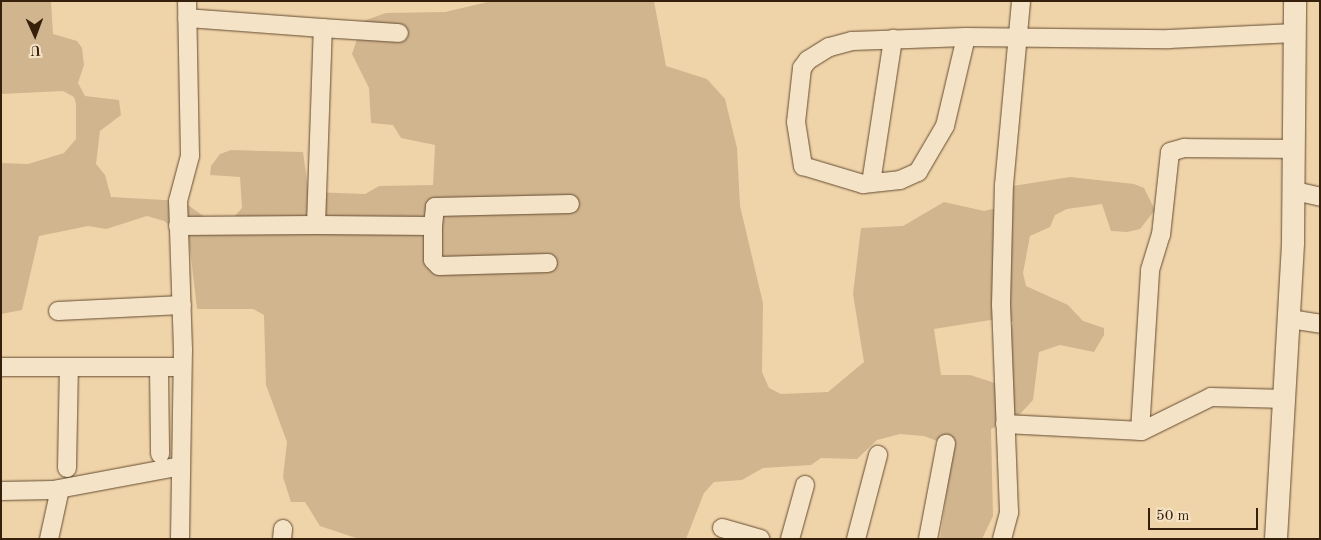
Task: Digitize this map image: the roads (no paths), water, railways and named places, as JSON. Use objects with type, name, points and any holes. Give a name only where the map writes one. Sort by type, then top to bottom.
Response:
[{"type":"street","points":[[1002,539],[1009,512],[1003,225],[1021,1]]},
{"type":"street","points":[[1276,539],[1286,399],[1295,190],[1293,149],[1295,1]]},
{"type":"street","points":[[180,539],[182,305],[178,202],[190,156],[187,10],[323,28],[399,33]]},
{"type":"street","points":[[316,225],[323,28]]},
{"type":"street","points":[[966,37],[945,126],[925,164],[910,177],[871,183],[833,178],[803,166],[796,122],[802,68],[829,46],[892,39],[966,37],[1168,39],[1295,33]]},
{"type":"street","points":[[871,183],[892,39]]},
{"type":"street","points":[[1140,431],[1150,270],[1161,234],[1170,152],[1184,148],[1293,149]]},
{"type":"street","points":[[1295,190],[1320,196]]},
{"type":"street","points":[[548,263],[439,266],[433,260],[435,207],[570,204]]},
{"type":"street","points":[[178,226],[433,226]]},
{"type":"street","points":[[58,311],[182,305]]},
{"type":"street","points":[[1290,319],[1320,324]]},
{"type":"street","points":[[159,367],[160,454]]},
{"type":"street","points":[[1,368],[182,367]]},
{"type":"street","points":[[67,468],[69,368]]},
{"type":"street","points":[[1006,424],[1140,431],[1216,396],[1286,399]]},
{"type":"street","points":[[928,539],[946,444]]},
{"type":"street","points":[[856,539],[878,455]]},
{"type":"street","points":[[1,491],[60,489],[181,466]]},
{"type":"street","points":[[790,539],[805,485]]},
{"type":"street","points":[[49,539],[60,489]]},
{"type":"street","points":[[722,528],[760,539]]}]
